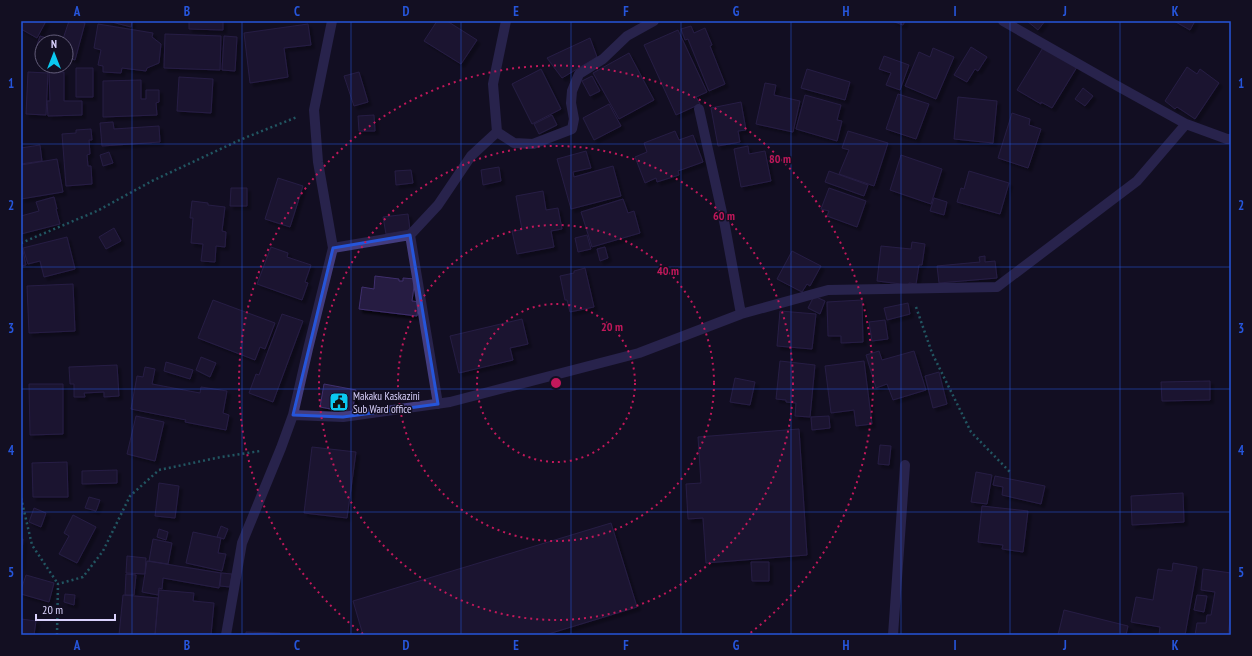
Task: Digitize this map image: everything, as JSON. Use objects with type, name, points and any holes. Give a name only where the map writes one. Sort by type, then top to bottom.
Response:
[{"type":"street","points":[[226,635],[242,543],[293,415],[333,248],[318,162],[314,110],[332,21]]},
{"type":"street","points":[[497,132],[493,84],[506,21]]},
{"type":"street","points":[[497,132],[514,143],[533,144],[572,129],[574,119],[571,103],[572,91],[579,74],[603,58],[627,36],[654,21]]},
{"type":"street","points":[[1003,21],[1186,124],[1227,140],[1231,139]]},
{"type":"street","points":[[699,109],[725,226],[740,314]]},
{"type":"street","points":[[293,415],[344,417],[450,402],[639,353],[740,314],[828,290],[997,287],[1137,181],[1186,124]]},
{"type":"street","points":[[333,248],[410,235],[438,205],[471,156],[497,132]]},
{"type":"street","points":[[410,235],[438,404]]},
{"type":"street","points":[[893,635],[905,465]]},
{"type":"path","points":[[21,243],[97,211],[152,181],[242,140],[314,110]]},
{"type":"path","points":[[909,288],[932,353],[971,432],[1010,472]]},
{"type":"path","points":[[58,584],[83,577],[103,551],[130,496],[159,470],[221,457],[281,448]]},
{"type":"path","points":[[21,498],[32,545],[58,584],[57,635]]},
{"type":"highlighted area","points":[[410,235],[438,404],[343,417],[293,415],[333,248]]},
{"type":"building","points":[[21,21],[46,21],[39,34],[34,34],[34,36],[21,29]]},
{"type":"building","points":[[69,21],[85,23],[75,60],[74,34],[65,34]]},
{"type":"building","points":[[108,21],[132,21],[131,27]]},
{"type":"building","points":[[189,21],[223,21],[223,30],[189,29]]},
{"type":"building","points":[[437,21],[447,21],[477,40],[461,64],[424,41]]},
{"type":"building","points":[[892,21],[905,21],[903,25]]},
{"type":"building","points":[[1027,21],[1045,21],[1038,30]]},
{"type":"building","points":[[1174,21],[1195,21],[1190,30]]},
{"type":"building","points":[[98,24],[153,33],[152,37],[161,44],[159,63],[147,68],[146,71],[122,68],[121,73],[103,72],[103,66],[98,65],[101,50],[94,48]]},
{"type":"building","points":[[308,24],[311,45],[284,48],[288,77],[250,83],[244,33]]},
{"type":"building","points":[[691,26],[694,33],[705,28],[712,45],[710,46],[725,84],[709,91],[688,39],[685,40],[681,29]]},
{"type":"building","points":[[678,30],[707,92],[696,97],[700,104],[676,115],[644,45]]},
{"type":"building","points":[[165,34],[221,36],[220,70],[164,68]]},
{"type":"building","points":[[224,36],[237,37],[235,71],[222,70]]},
{"type":"building","points":[[590,38],[597,57],[562,78],[547,58]]},
{"type":"building","points":[[1044,46],[1077,67],[1052,108],[1041,102],[1041,104],[1017,90]]},
{"type":"building","points":[[971,47],[987,57],[978,71],[975,69],[967,82],[954,75]]},
{"type":"building","points":[[933,48],[954,57],[936,99],[905,86],[919,52],[930,57]]},
{"type":"building","points":[[629,53],[654,100],[619,119],[593,73]]},
{"type":"building","points":[[884,56],[909,65],[900,90],[886,85],[891,73],[879,69]]},
{"type":"building","points":[[1187,67],[1197,74],[1200,69],[1219,83],[1195,119],[1177,107],[1175,109],[1165,101]]},
{"type":"building","points":[[76,68],[93,68],[93,97],[76,97]]},
{"type":"building","points":[[541,69],[561,109],[532,124],[512,84]]},
{"type":"building","points":[[807,69],[850,82],[845,100],[801,88]]},
{"type":"building","points":[[28,72],[34,72],[34,74],[48,74],[46,115],[26,114]]},
{"type":"building","points":[[359,72],[368,102],[354,106],[344,76]]},
{"type":"building","points":[[49,74],[64,74],[64,101],[82,101],[82,115],[48,116],[47,101],[50,101]]},
{"type":"building","points":[[592,76],[600,91],[590,96],[582,81]]},
{"type":"building","points":[[179,77],[213,79],[211,113],[177,111]]},
{"type":"building","points":[[141,80],[141,99],[146,99],[146,90],[159,90],[159,102],[156,103],[157,115],[103,117],[103,81]]},
{"type":"building","points":[[765,83],[776,85],[774,95],[800,101],[793,132],[756,124]]},
{"type":"building","points":[[1083,88],[1093,96],[1085,106],[1075,99]]},
{"type":"building","points":[[898,94],[929,104],[916,139],[886,129]]},
{"type":"building","points":[[805,95],[841,105],[837,120],[842,121],[837,141],[796,129]]},
{"type":"building","points":[[958,97],[997,101],[993,143],[954,139]]},
{"type":"building","points":[[741,102],[746,130],[738,131],[740,142],[718,146],[711,108]]},
{"type":"building","points":[[609,104],[621,126],[594,140],[583,118]]},
{"type":"building","points":[[1012,113],[1030,119],[1029,125],[1041,129],[1028,168],[998,158]]},
{"type":"building","points":[[374,115],[375,131],[359,131],[358,116]]},
{"type":"building","points":[[552,115],[557,125],[539,134],[534,124]]},
{"type":"building","points":[[113,122],[114,129],[159,126],[160,142],[102,146],[100,123]]},
{"type":"building","points":[[91,129],[92,140],[89,140],[90,154],[87,155],[88,166],[91,166],[92,184],[66,186],[62,134],[76,133],[76,130]]},
{"type":"building","points":[[675,131],[679,140],[693,135],[703,162],[678,171],[679,175],[657,182],[656,178],[645,183],[635,157],[647,152],[644,143]]},
{"type":"building","points":[[848,131],[888,143],[874,186],[839,174],[849,150],[842,148]]},
{"type":"building","points":[[40,145],[42,161],[21,164],[21,148]]},
{"type":"building","points":[[748,146],[749,154],[765,151],[771,181],[741,187],[734,149]]},
{"type":"building","points":[[586,151],[591,168],[573,172],[574,177],[613,166],[621,196],[571,209],[557,159]]},
{"type":"building","points":[[109,152],[113,163],[103,166],[100,155]]},
{"type":"building","points":[[901,155],[942,169],[931,204],[890,190]]},
{"type":"building","points":[[57,159],[63,192],[21,199],[21,165]]},
{"type":"building","points":[[499,167],[501,181],[483,185],[481,170]]},
{"type":"building","points":[[411,170],[413,183],[396,185],[395,171]]},
{"type":"building","points":[[829,171],[868,185],[864,196],[825,182]]},
{"type":"building","points":[[969,171],[1009,183],[1000,214],[957,202],[961,188],[964,189]]},
{"type":"building","points":[[278,178],[303,186],[290,227],[265,219]]},
{"type":"building","points":[[231,188],[247,188],[247,206],[230,206]]},
{"type":"building","points":[[829,188],[866,201],[857,227],[827,216],[829,211],[821,209]]},
{"type":"building","points":[[543,191],[546,210],[558,208],[562,229],[551,231],[554,247],[517,254],[512,231],[522,230],[516,196]]},
{"type":"building","points":[[54,197],[60,224],[21,234],[21,216],[39,211],[36,202]]},
{"type":"building","points":[[934,198],[947,202],[944,215],[930,211]]},
{"type":"building","points":[[623,199],[628,213],[634,211],[640,233],[592,247],[581,212]]},
{"type":"building","points":[[192,201],[225,207],[222,231],[226,232],[225,247],[216,246],[215,262],[201,261],[203,244],[191,243],[193,218],[190,218]]},
{"type":"building","points":[[408,214],[410,230],[386,234],[383,217]]},
{"type":"building","points":[[114,228],[121,241],[106,249],[99,237]]},
{"type":"building","points":[[587,235],[591,249],[578,252],[575,238]]},
{"type":"building","points":[[67,237],[75,269],[44,277],[40,261],[28,264],[23,248]]},
{"type":"building","points":[[912,242],[925,244],[922,265],[919,265],[916,284],[909,283],[909,285],[877,281],[881,246],[911,249]]},
{"type":"building","points":[[271,247],[288,253],[287,257],[311,265],[305,282],[308,283],[302,300],[257,284]]},
{"type":"building","points":[[605,247],[608,258],[600,261],[597,249]]},
{"type":"building","points":[[21,251],[23,251],[26,265],[21,266]]},
{"type":"building","points":[[792,251],[821,266],[810,286],[807,284],[802,292],[777,279]]},
{"type":"building","points":[[985,256],[985,262],[995,261],[997,278],[939,283],[937,266],[980,262],[979,257]]},
{"type":"building","points":[[585,268],[594,307],[570,312],[567,300],[565,300],[560,276],[574,273],[574,271]]},
{"type":"building","points":[[375,276],[399,279],[399,281],[403,281],[403,278],[415,279],[412,301],[419,302],[417,316],[359,309],[362,287],[374,289]]},
{"type":"building","points":[[73,284],[75,331],[29,333],[27,286]]},
{"type":"building","points":[[814,296],[825,301],[820,314],[808,308]]},
{"type":"building","points":[[213,300],[275,323],[265,349],[260,347],[255,360],[198,338]]},
{"type":"building","points":[[862,300],[863,342],[841,343],[841,336],[828,336],[827,302]]},
{"type":"building","points":[[908,303],[910,314],[887,320],[884,308]]},
{"type":"building","points":[[780,311],[816,314],[812,349],[777,346]]},
{"type":"building","points":[[282,314],[303,321],[273,402],[249,393],[256,374],[259,375]]},
{"type":"building","points":[[522,319],[528,344],[510,348],[513,360],[459,373],[450,336]]},
{"type":"building","points":[[885,320],[888,339],[872,341],[869,322]]},
{"type":"building","points":[[879,351],[882,360],[914,351],[926,390],[893,400],[887,384],[876,388],[866,355]]},
{"type":"building","points":[[201,357],[216,363],[210,377],[196,370]]},
{"type":"building","points":[[780,361],[815,365],[810,417],[795,416],[796,403],[776,399]]},
{"type":"building","points":[[864,361],[872,424],[856,426],[854,410],[831,413],[825,366]]},
{"type":"building","points":[[166,362],[193,370],[190,379],[164,371]]},
{"type":"building","points":[[117,365],[119,396],[104,397],[104,392],[84,393],[85,397],[74,397],[74,384],[70,384],[69,367]]},
{"type":"building","points":[[145,367],[155,369],[152,384],[200,393],[201,387],[227,391],[223,413],[229,415],[226,430],[131,409],[137,376],[143,377]]},
{"type":"building","points":[[939,372],[947,404],[933,408],[925,376]]},
{"type":"building","points":[[735,378],[755,382],[750,405],[730,402]]},
{"type":"building","points":[[1210,381],[1210,400],[1162,401],[1161,382]]},
{"type":"building","points":[[29,384],[63,384],[63,434],[30,435]]},
{"type":"building","points":[[324,384],[356,390],[352,413],[320,407]]},
{"type":"building","points":[[136,416],[164,422],[155,461],[127,454]]},
{"type":"building","points":[[829,416],[830,428],[812,430],[811,417]]},
{"type":"building","points":[[799,429],[807,555],[706,563],[703,518],[688,519],[686,484],[701,483],[698,437]]},
{"type":"building","points":[[880,445],[891,446],[889,465],[878,464]]},
{"type":"building","points":[[312,447],[356,452],[347,518],[304,513]]},
{"type":"building","points":[[67,462],[68,497],[33,497],[32,463]]},
{"type":"building","points":[[117,470],[117,483],[82,484],[82,471]]},
{"type":"building","points":[[976,472],[992,475],[987,504],[971,502]]},
{"type":"building","points":[[995,476],[1045,486],[1041,504],[1002,495],[1003,487],[993,485]]},
{"type":"building","points":[[159,483],[179,486],[175,518],[155,516]]},
{"type":"building","points":[[1183,493],[1184,522],[1132,525],[1131,496]]},
{"type":"building","points":[[89,497],[100,500],[96,511],[85,508]]},
{"type":"building","points":[[982,506],[1028,511],[1023,552],[1002,549],[1003,545],[978,542]]},
{"type":"building","points":[[34,508],[46,513],[41,527],[29,522]]},
{"type":"building","points":[[73,515],[96,527],[77,563],[59,554],[69,536],[64,533]]},
{"type":"building","points":[[611,523],[637,607],[545,635],[363,635],[353,601]]},
{"type":"building","points":[[221,526],[228,529],[224,539],[217,537]]},
{"type":"building","points":[[159,529],[168,532],[166,540],[157,537]]},
{"type":"building","points":[[193,532],[221,538],[218,553],[226,554],[222,571],[186,563]]},
{"type":"building","points":[[21,539],[23,539],[21,567]]},
{"type":"building","points":[[153,539],[172,543],[168,564],[149,561]]},
{"type":"building","points":[[127,556],[146,558],[145,574],[126,573]]},
{"type":"building","points":[[147,561],[221,573],[219,588],[163,578],[162,589],[159,588],[158,595],[142,592]]},
{"type":"building","points":[[751,562],[769,562],[769,581],[752,581]]},
{"type":"building","points":[[1173,563],[1197,567],[1185,635],[1159,635],[1160,627],[1131,622],[1136,597],[1153,600],[1158,569],[1172,571]]},
{"type":"building","points":[[1203,569],[1231,573],[1231,612],[1228,635],[1195,635],[1197,623],[1206,623],[1207,615],[1211,615],[1215,592],[1201,590]]},
{"type":"building","points":[[221,573],[232,574],[230,587],[220,586]]},
{"type":"building","points":[[126,574],[136,575],[134,595],[125,595]]},
{"type":"building","points":[[26,575],[54,583],[49,602],[21,594]]},
{"type":"building","points":[[159,590],[194,593],[193,601],[214,603],[211,635],[155,635]]},
{"type":"building","points":[[65,594],[75,595],[74,605],[64,602]]},
{"type":"building","points":[[123,595],[158,598],[155,635],[119,635]]},
{"type":"building","points":[[1197,595],[1207,596],[1204,612],[1194,610]]},
{"type":"building","points":[[1064,610],[1128,626],[1126,635],[1058,635]]},
{"type":"building","points":[[21,619],[36,621],[34,635],[21,635]]},
{"type":"building","points":[[246,632],[280,633],[280,635],[246,635]]},
{"type":"place","name":"Makaku Kaskazini Sub Ward office","points":[[339,402]]}]
